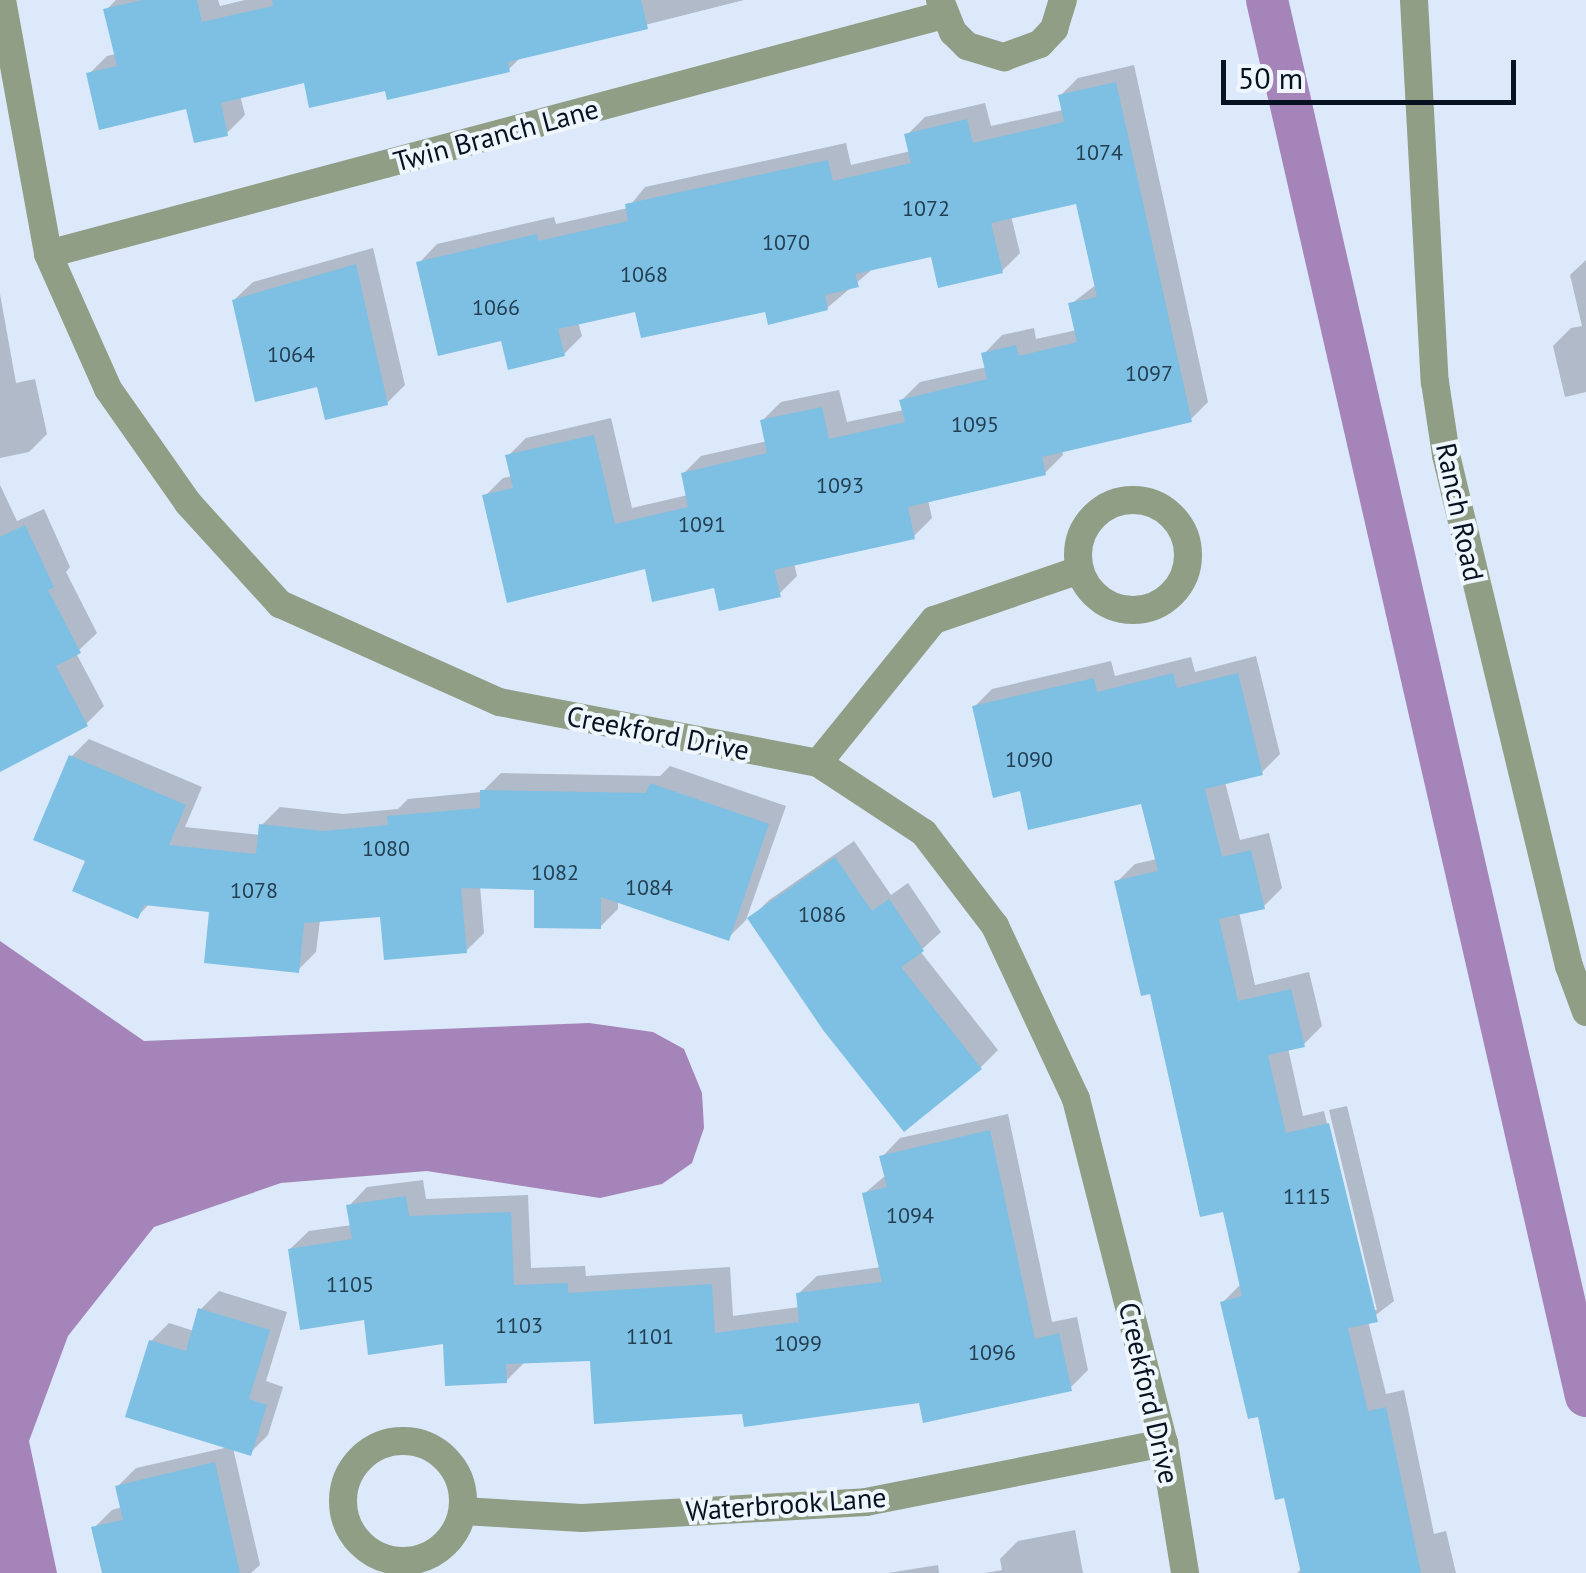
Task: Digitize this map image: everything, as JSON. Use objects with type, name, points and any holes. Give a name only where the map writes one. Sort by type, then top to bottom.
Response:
[{"type":"street","name":"Creekford Drive","points":[[2,0],[48,254],[108,389],[188,503],[280,604],[498,702],[818,763],[924,833],[995,926],[1076,1099],[1164,1443],[1185,1573]]},
{"type":"street","name":"Twin Branch Lane","points":[[48,254],[942,8],[967,46],[1004,57],[1040,44],[1054,29],[1063,0]]},
{"type":"street","name":"Ranch Road","points":[[1414,0],[1435,382],[1446,455],[1569,966],[1586,1012]]},
{"type":"street","points":[[1119,501],[1153,503],[1168,511],[1187,541],[1185,576],[1164,602],[1148,609],[1113,608],[1086,586],[1080,570],[1077,552],[1090,520],[1119,501]]},
{"type":"street","points":[[818,763],[934,620],[1080,570]]},
{"type":"street","points":[[394,1440],[414,1440],[447,1458],[458,1474],[463,1511],[446,1545],[430,1556],[393,1560],[374,1554],[349,1528],[342,1509],[344,1490],[361,1457],[394,1440]]},
{"type":"street","name":"Waterbrook Lane","points":[[463,1511],[582,1518],[866,1502],[1164,1443]]},
{"type":"shaded area","points":[[0,941],[144,1041],[589,1023],[653,1032],[684,1049],[702,1093],[704,1128],[692,1163],[662,1184],[600,1198],[427,1171],[281,1183],[154,1227],[68,1336],[29,1441],[57,1573],[0,1573]]},
{"type":"building","points":[[143,0],[197,0],[202,22],[273,6],[272,0],[641,0],[648,29],[508,62],[510,72],[387,100],[385,91],[309,108],[304,83],[221,103],[228,136],[194,143],[186,109],[99,130],[86,73],[117,66],[103,9]]},
{"type":"building","points":[[1116,82],[1192,422],[1042,457],[1046,475],[908,507],[915,539],[774,570],[781,597],[719,611],[714,588],[652,602],[645,569],[507,603],[482,495],[513,488],[505,455],[594,435],[615,524],[688,507],[681,473],[767,453],[760,420],[822,407],[829,439],[905,422],[899,400],[987,379],[981,353],[1016,345],[1019,356],[1077,342],[1068,303],[1097,297],[1076,204],[991,223],[1003,273],[938,288],[931,257],[855,274],[859,287],[825,295],[828,310],[768,325],[765,312],[641,338],[635,312],[558,329],[565,356],[508,370],[501,341],[438,356],[416,262],[537,234],[538,241],[628,221],[625,204],[828,160],[833,181],[911,163],[904,134],[967,119],[973,143],[1064,122],[1058,95]]},
{"type":"building","points":[[356,264],[388,405],[325,420],[317,387],[255,402],[232,300]]},
{"type":"building","points":[[25,525],[54,587],[48,590],[81,653],[56,666],[88,726],[0,772],[0,537]]},
{"type":"building","points":[[1173,673],[1177,688],[1238,673],[1263,775],[1205,789],[1222,857],[1251,850],[1265,909],[1219,919],[1238,1001],[1291,989],[1305,1047],[1268,1055],[1286,1133],[1329,1123],[1378,1322],[1348,1328],[1368,1411],[1386,1407],[1421,1573],[1301,1573],[1284,1498],[1275,1500],[1258,1417],[1248,1419],[1220,1302],[1242,1296],[1223,1212],[1200,1217],[1150,994],[1141,996],[1114,881],[1158,871],[1141,804],[1028,830],[1020,791],[993,798],[972,706],[1094,678],[1097,692]]},
{"type":"building","points":[[69,755],[186,805],[169,845],[256,854],[259,824],[324,831],[388,825],[387,816],[480,808],[480,790],[646,793],[650,783],[769,824],[729,941],[601,897],[601,929],[534,928],[534,890],[461,888],[467,953],[384,960],[380,917],[304,923],[299,973],[204,963],[209,912],[144,905],[138,919],[72,891],[85,861],[33,840]]},
{"type":"building","points":[[835,857],[872,911],[889,899],[924,951],[901,967],[982,1069],[904,1132],[823,1030],[747,918]]},
{"type":"building","points":[[990,1130],[1035,1339],[1059,1333],[1072,1391],[923,1423],[919,1403],[744,1427],[742,1414],[594,1424],[590,1361],[506,1364],[507,1383],[445,1386],[443,1344],[368,1355],[364,1320],[300,1330],[288,1249],[352,1239],[346,1205],[406,1196],[409,1216],[511,1212],[514,1285],[568,1283],[568,1293],[712,1284],[715,1333],[799,1322],[796,1293],[882,1282],[862,1193],[887,1187],[879,1156]]},
{"type":"building","points":[[198,1308],[270,1330],[249,1399],[267,1405],[251,1456],[125,1417],[149,1340],[186,1351]]},
{"type":"building","points":[[215,1462],[240,1573],[102,1573],[91,1527],[123,1520],[115,1486]]},
{"type":"waterway","points":[[1267,0],[1586,1396]]}]
